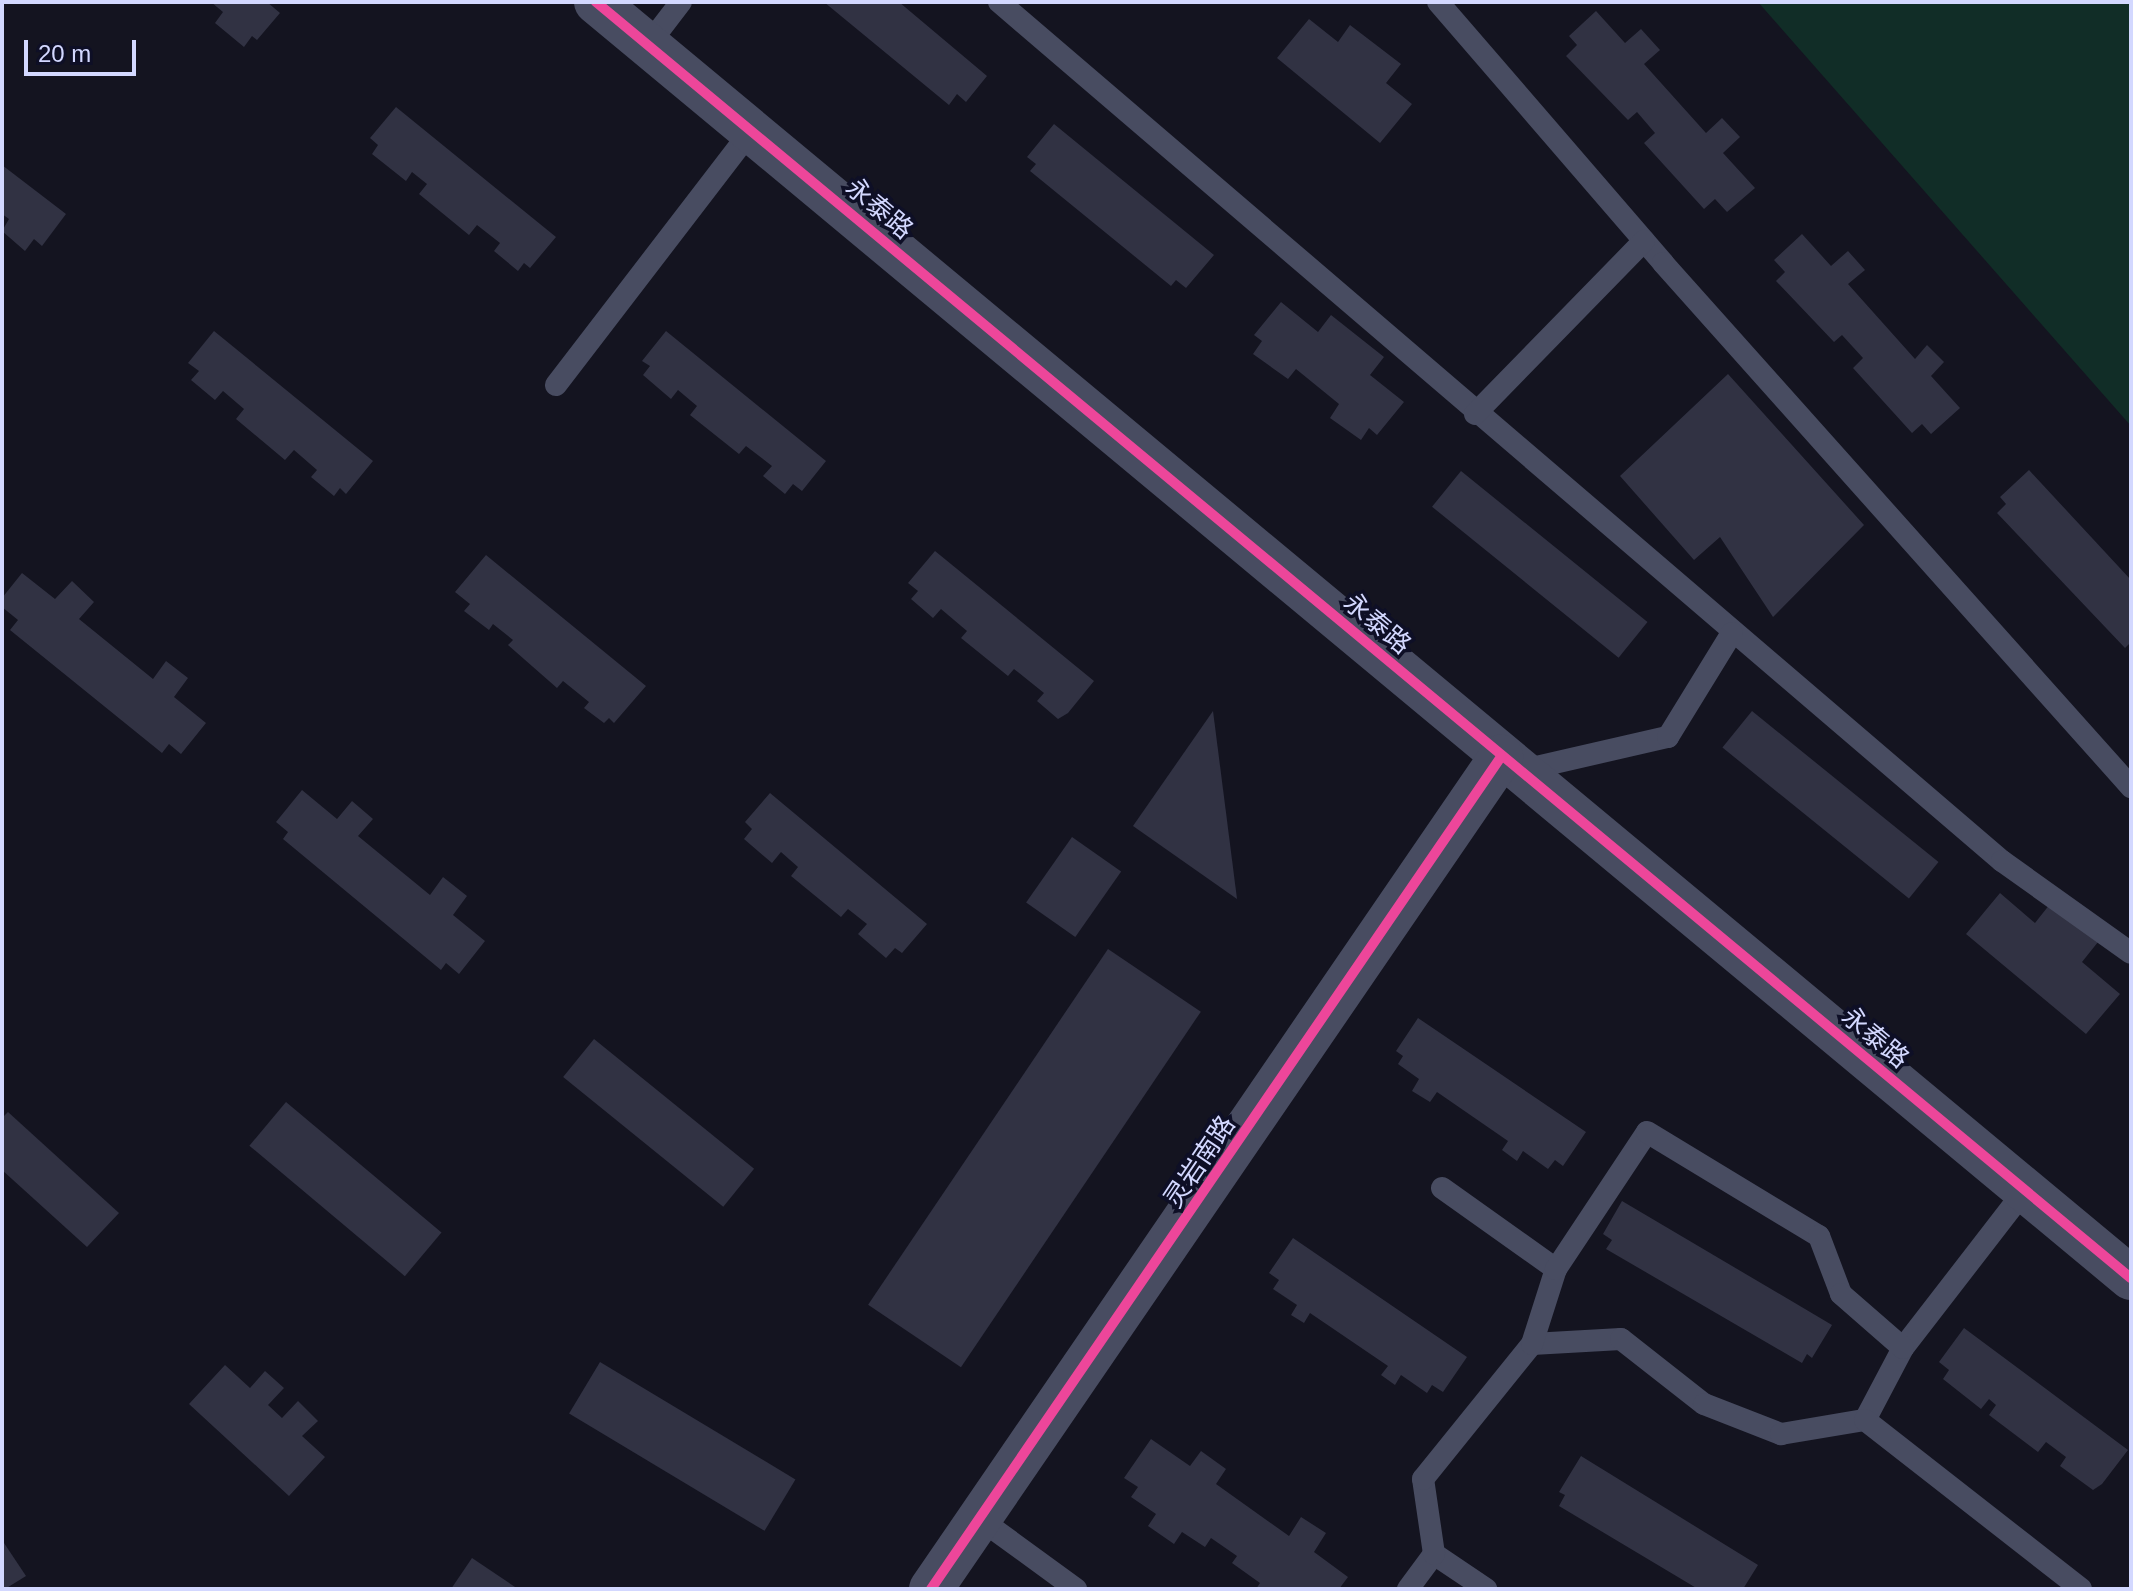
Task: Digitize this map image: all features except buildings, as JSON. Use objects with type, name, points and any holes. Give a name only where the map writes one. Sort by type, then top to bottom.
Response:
[{"type":"street","name":"永泰路","points":[[596,2],[2131,1278]]},
{"type":"street","name":"灵岩南路","points":[[931,1589],[1510,764]]},
{"type":"lane","points":[[648,45],[681,2]]},
{"type":"lane","points":[[999,2],[1475,414],[2002,861],[2131,953]]},
{"type":"lane","points":[[1438,2],[1644,241],[2131,787]]},
{"type":"lane","points":[[556,385],[751,131]]},
{"type":"lane","points":[[1475,414],[1644,241]]},
{"type":"lane","points":[[1510,764],[1668,737],[1732,633]]},
{"type":"lane","points":[[1408,1589],[1434,1554],[1423,1479],[1532,1344],[1556,1269],[1647,1132],[1819,1236],[1841,1294],[1903,1348]]},
{"type":"lane","points":[[1442,1188],[1556,1269]]},
{"type":"lane","points":[[1865,1420],[1903,1348],[2025,1190]]},
{"type":"lane","points":[[1532,1344],[1621,1339],[1704,1404],[1781,1434],[1865,1420],[2081,1589]]},
{"type":"lane","points":[[980,1519],[1076,1589]]},
{"type":"lane","points":[[1434,1554],[1486,1589]]},
{"type":"green space","points":[[1758,2],[2131,2],[2131,426]]},
{"type":"cycle path","points":[[596,2],[2131,1278]]},
{"type":"cycle path","points":[[931,1589],[1501,757]]}]
